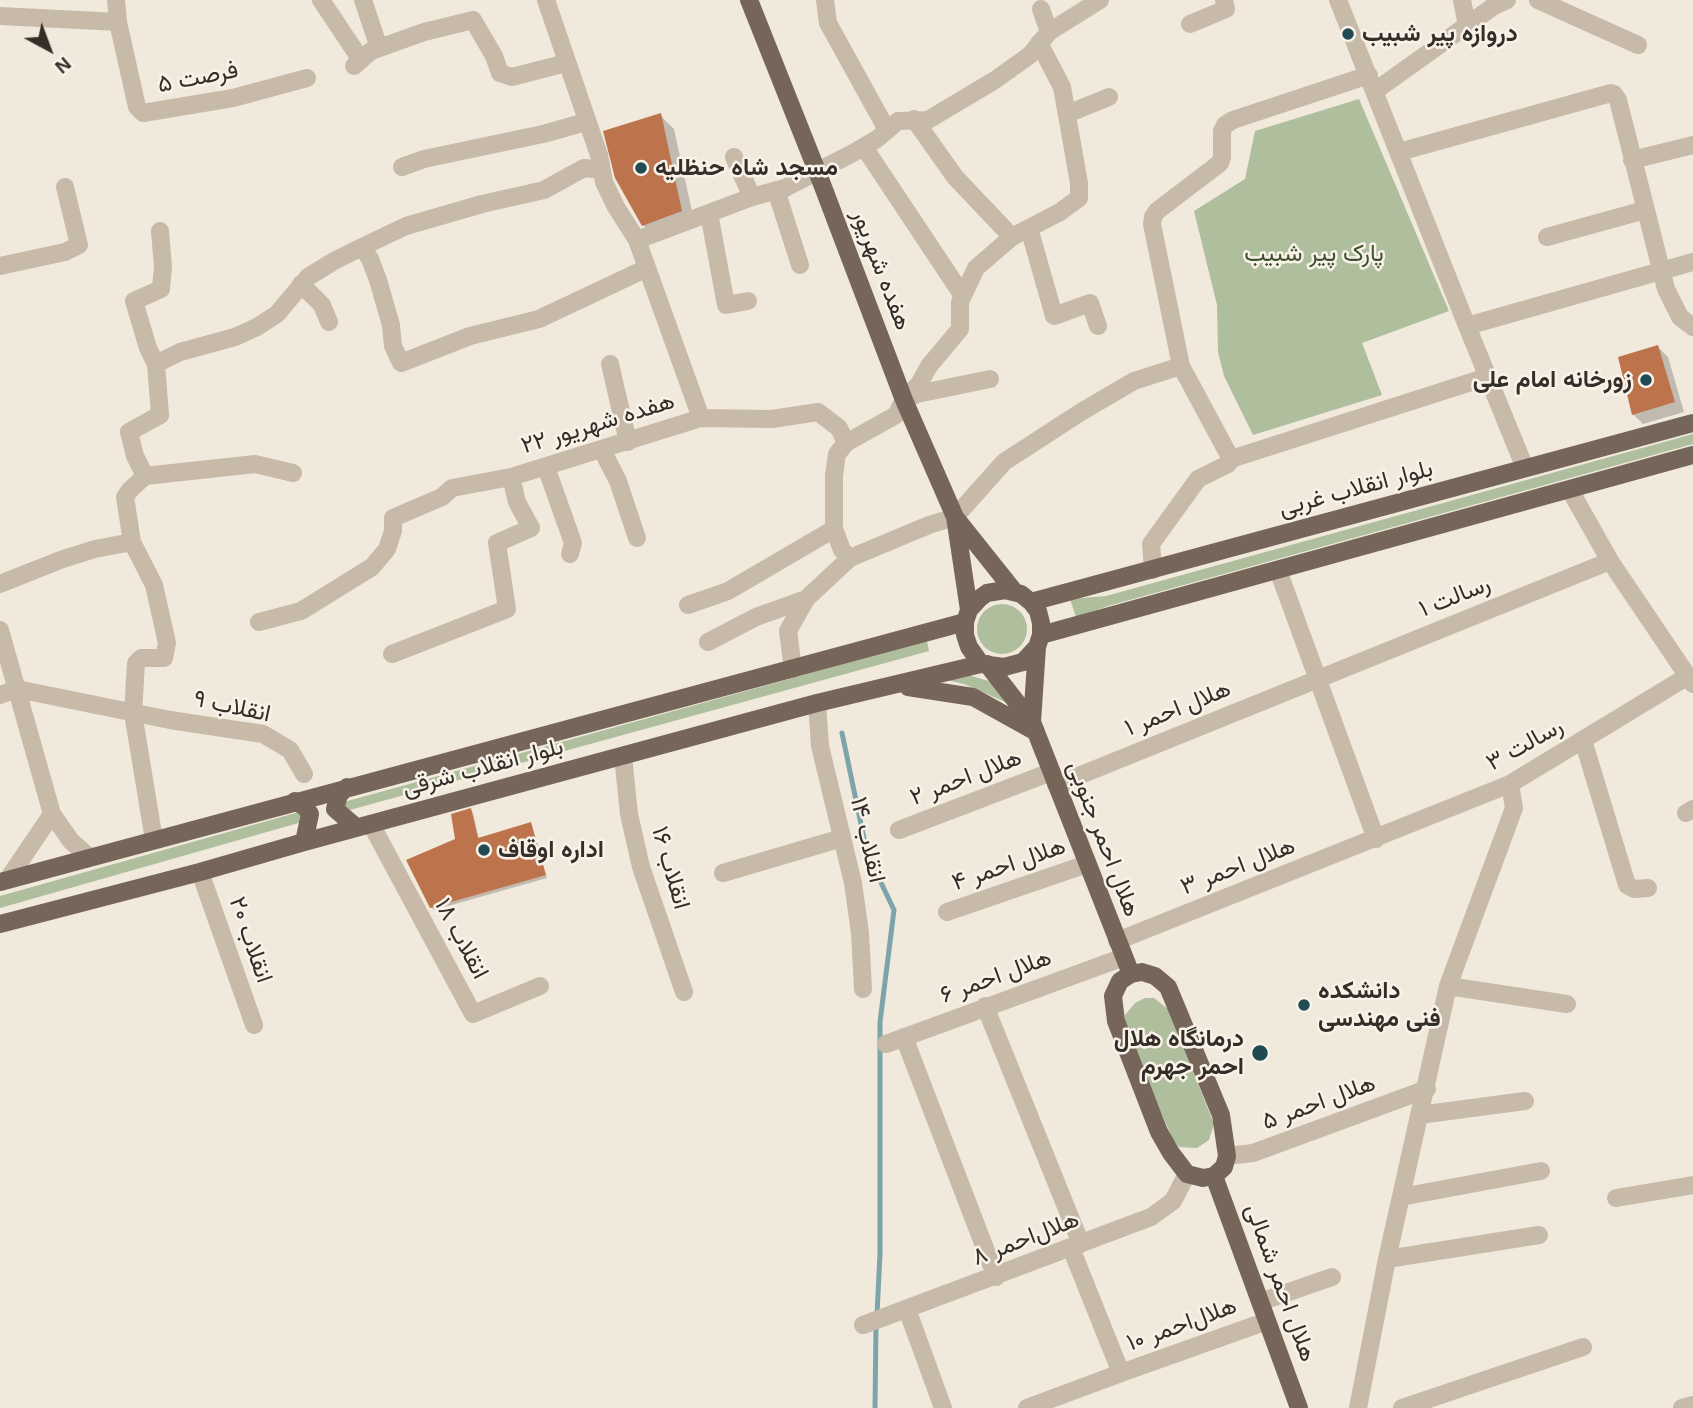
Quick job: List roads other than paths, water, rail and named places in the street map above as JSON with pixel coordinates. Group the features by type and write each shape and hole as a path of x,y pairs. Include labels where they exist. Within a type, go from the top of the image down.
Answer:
{"main road":[{"name":"هفده شهریور","path":"749,0 904,400 956,517 1014,592"},
{"name":"بلوار انقلاب غربی","path":"1031,602 1693,423"},
{"path":"1039,641 1278,570 1693,455"},
{"name":"هفده شهریور","path":"956,517 967,616"},
{"path":"1005,590 1031,602 1038,611 1041,623 1039,641 1031,655 1013,666 984,664 969,647 965,635 967,616 980,598 987,593 1005,590"},
{"name":"بلوار انقلاب شرقی","path":"4,881 793,669 967,616"},
{"name":"هلال احمر جنوبی","path":"1034,727 1039,641"},
{"name":"بلوار انقلاب شرقی","path":"0,924 817,703 984,664"},
{"name":"هلال احمر جنوبی","path":"984,664 1034,727 1124,957"},
{"path":"898,686 973,697 1034,727"},
{"path":"347,787 339,795 335,809 364,825"},
{"path":"295,801 310,814 304,842"},
{"path":"1124,957 1142,972 1155,976 1168,987 1221,1115 1227,1156 1224,1167 1214,1176 1203,1178 1187,1174 1159,1132 1116,1021 1113,996 1120,981 1124,957"},
{"name":"هلال احمر شمالی","path":"1214,1176 1299,1408"}],"street":[{"path":"3,0 0,14 118,22 116,0"},
{"path":"321,0 358,63 371,51 379,48 424,32 473,20 494,56 500,73 512,77 566,63"},
{"path":"363,0 379,48"},
{"name":"هفده شهریور ۲۲","path":"546,0 599,155 604,182 637,240 701,418"},
{"path":"825,0 828,23 887,130"},
{"path":"637,240 776,190 864,147 898,121 928,120 964,100 1030,55 1044,37 1077,6 1100,0"},
{"path":"1190,24 1226,9 1224,0"},
{"path":"1338,0 1525,468"},
{"path":"1462,0 1466,26"},
{"path":"1231,459 1181,366 1152,225 1153,217 1157,211 1220,163 1222,131 1225,125 1233,120 1372,83 1507,0"},
{"path":"1538,0 1638,45"},
{"path":"850,558 842,550 834,529 834,475 837,454 846,443 896,415 929,366 960,329 960,302 976,268 1012,237 1060,212 1079,198 1068,114 1062,87 1044,37 1041,9"},
{"name":"فرصت ۵","path":"118,22 137,107 143,113 233,98 307,78"},
{"path":"1399,152 1611,93 1618,100 1666,289 1680,317 1693,327"},
{"path":"1068,114 1109,97"},
{"path":"914,119 956,177 1012,237"},
{"path":"402,167 424,159 543,134 586,121"},
{"path":"1632,160 1693,145"},
{"path":"864,147 963,296"},
{"path":"734,157 752,197"},
{"path":"156,364 180,352 234,337 257,327 277,314 308,277 334,261 406,226 482,204 544,190 584,168 602,170"},
{"path":"0,266 65,252 79,245 65,187"},
{"path":"776,190 800,265"},
{"path":"1547,237 1645,210"},
{"path":"709,213 726,305 748,301"},
{"path":"1029,228 1054,316 1090,303 1098,326"},
{"path":"145,476 135,456 129,432 160,415 156,364 148,348 134,301 161,289 163,267 160,231"},
{"path":"362,247 378,280 391,325 393,346 401,363 470,336 540,319 647,268"},
{"path":"1466,326 1693,262"},
{"path":"301,285 322,304 329,322"},
{"path":"610,364 628,442"},
{"path":"793,669 789,631 806,599 850,558 929,525 956,517 1004,462 1134,381 1181,366"},
{"path":"1153,569 1151,544 1198,479 1228,464 1231,459 1487,377"},
{"path":"904,400 918,394 990,379"},
{"name":"هفده شهریور ۲۲","path":"260,622 301,611 372,567 387,549 393,531 393,518 442,497 452,488 511,477 701,418 772,419 818,412 839,428 846,443"},
{"path":"602,450 618,481 637,538"},
{"path":"154,840 133,713 136,663 141,658 164,657 167,643 154,584 132,542 125,497 145,476 256,464 293,473"},
{"path":"546,467 573,543 570,554"},
{"name":"هفده شهریور ۲۲","path":"392,654 507,609 497,543 531,528 517,502 511,477"},
{"path":"1570,490 1610,561 1690,680"},
{"path":"688,605 728,591 834,529"},
{"path":"0,584 63,559 132,542"},
{"name":"رسالت ۱","path":"1319,678 1610,561"},
{"path":"1278,570 1376,839"},
{"path":"708,642 756,617 806,599"},
{"path":"0,630 8,692 52,814 71,841 89,858"},
{"name":"هلال احمر ۱","path":"1053,779 1319,678"},
{"name":"رسالت ۳","path":"1376,839 1510,785 1690,680"},
{"name":"انقلاب ۹","path":"8,692 263,734 290,750 303,774"},
{"name":"انقلاب ۱۴","path":"817,703 820,746 853,883 860,933 863,989"},
{"path":"1583,740 1627,885 1634,890 1648,888"},
{"name":"انقلاب ۱۶","path":"623,756 629,814 641,867 684,992"},
{"name":"هلال احمر ۲","path":"899,830 1053,779"},
{"path":"1358,1408 1387,1259 1448,986 1514,808 1510,785"},
{"path":"4,881 52,814"},
{"name":"انقلاب ۱۸","path":"364,825 473,1014 540,986"},
{"path":"723,873 842,838"},
{"name":"هلال احمر ۳","path":"1124,957 1376,839"},
{"name":"هلال احمر ۴","path":"947,912 1087,864"},
{"name":"انقلاب ۲۰","path":"200,872 254,1025"},
{"name":"هلال احمر ۶","path":"886,1044 1124,957"},
{"path":"1448,986 1567,1004"},
{"name":"هلال‌احمر ۱۰","path":"985,1006 1121,1373 1267,1321"},
{"path":"904,1037 996,1277"},
{"name":"هلال احمر ۵","path":"1227,1156 1253,1153 1427,1089"},
{"path":"1419,1115 1525,1101"},
{"path":"1401,1197 1541,1171"},
{"name":"هلال‌احمر ۸","path":"863,1325 1152,1217 1173,1201 1187,1174"},
{"path":"1616,1198 1693,1185"},
{"path":"1387,1259 1539,1235"},
{"path":"1260,1302 1332,1277"},
{"path":"907,1309 943,1408"},
{"path":"1402,1408 1583,1347"},
{"path":"1027,1408 1121,1373"},
{"path":"1682,1408 1693,1405"}],"waterway":[{"path":"842,733 867,853 894,910 880,1022 880,1253 877,1315"},
{"path":"875,1408 876,1325"}],"place":[{"name":"دروازه پیر شبیب","path":"1348,34"},
{"name":"مسجد شاه حنظلیه","path":"641,168"},
{"name":"زورخانه امام علی","path":"1646,380"},
{"name":"اداره اوقاف","path":"484,850"},
{"name":"دانشکده فنی مهندسی","path":"1304,1005"},
{"name":"درمانگاه هلال احمر جهرم","path":"1260,1053"}],"park label":[{"name":"پارک پیر شبیب","path":"1314,254"}]}
